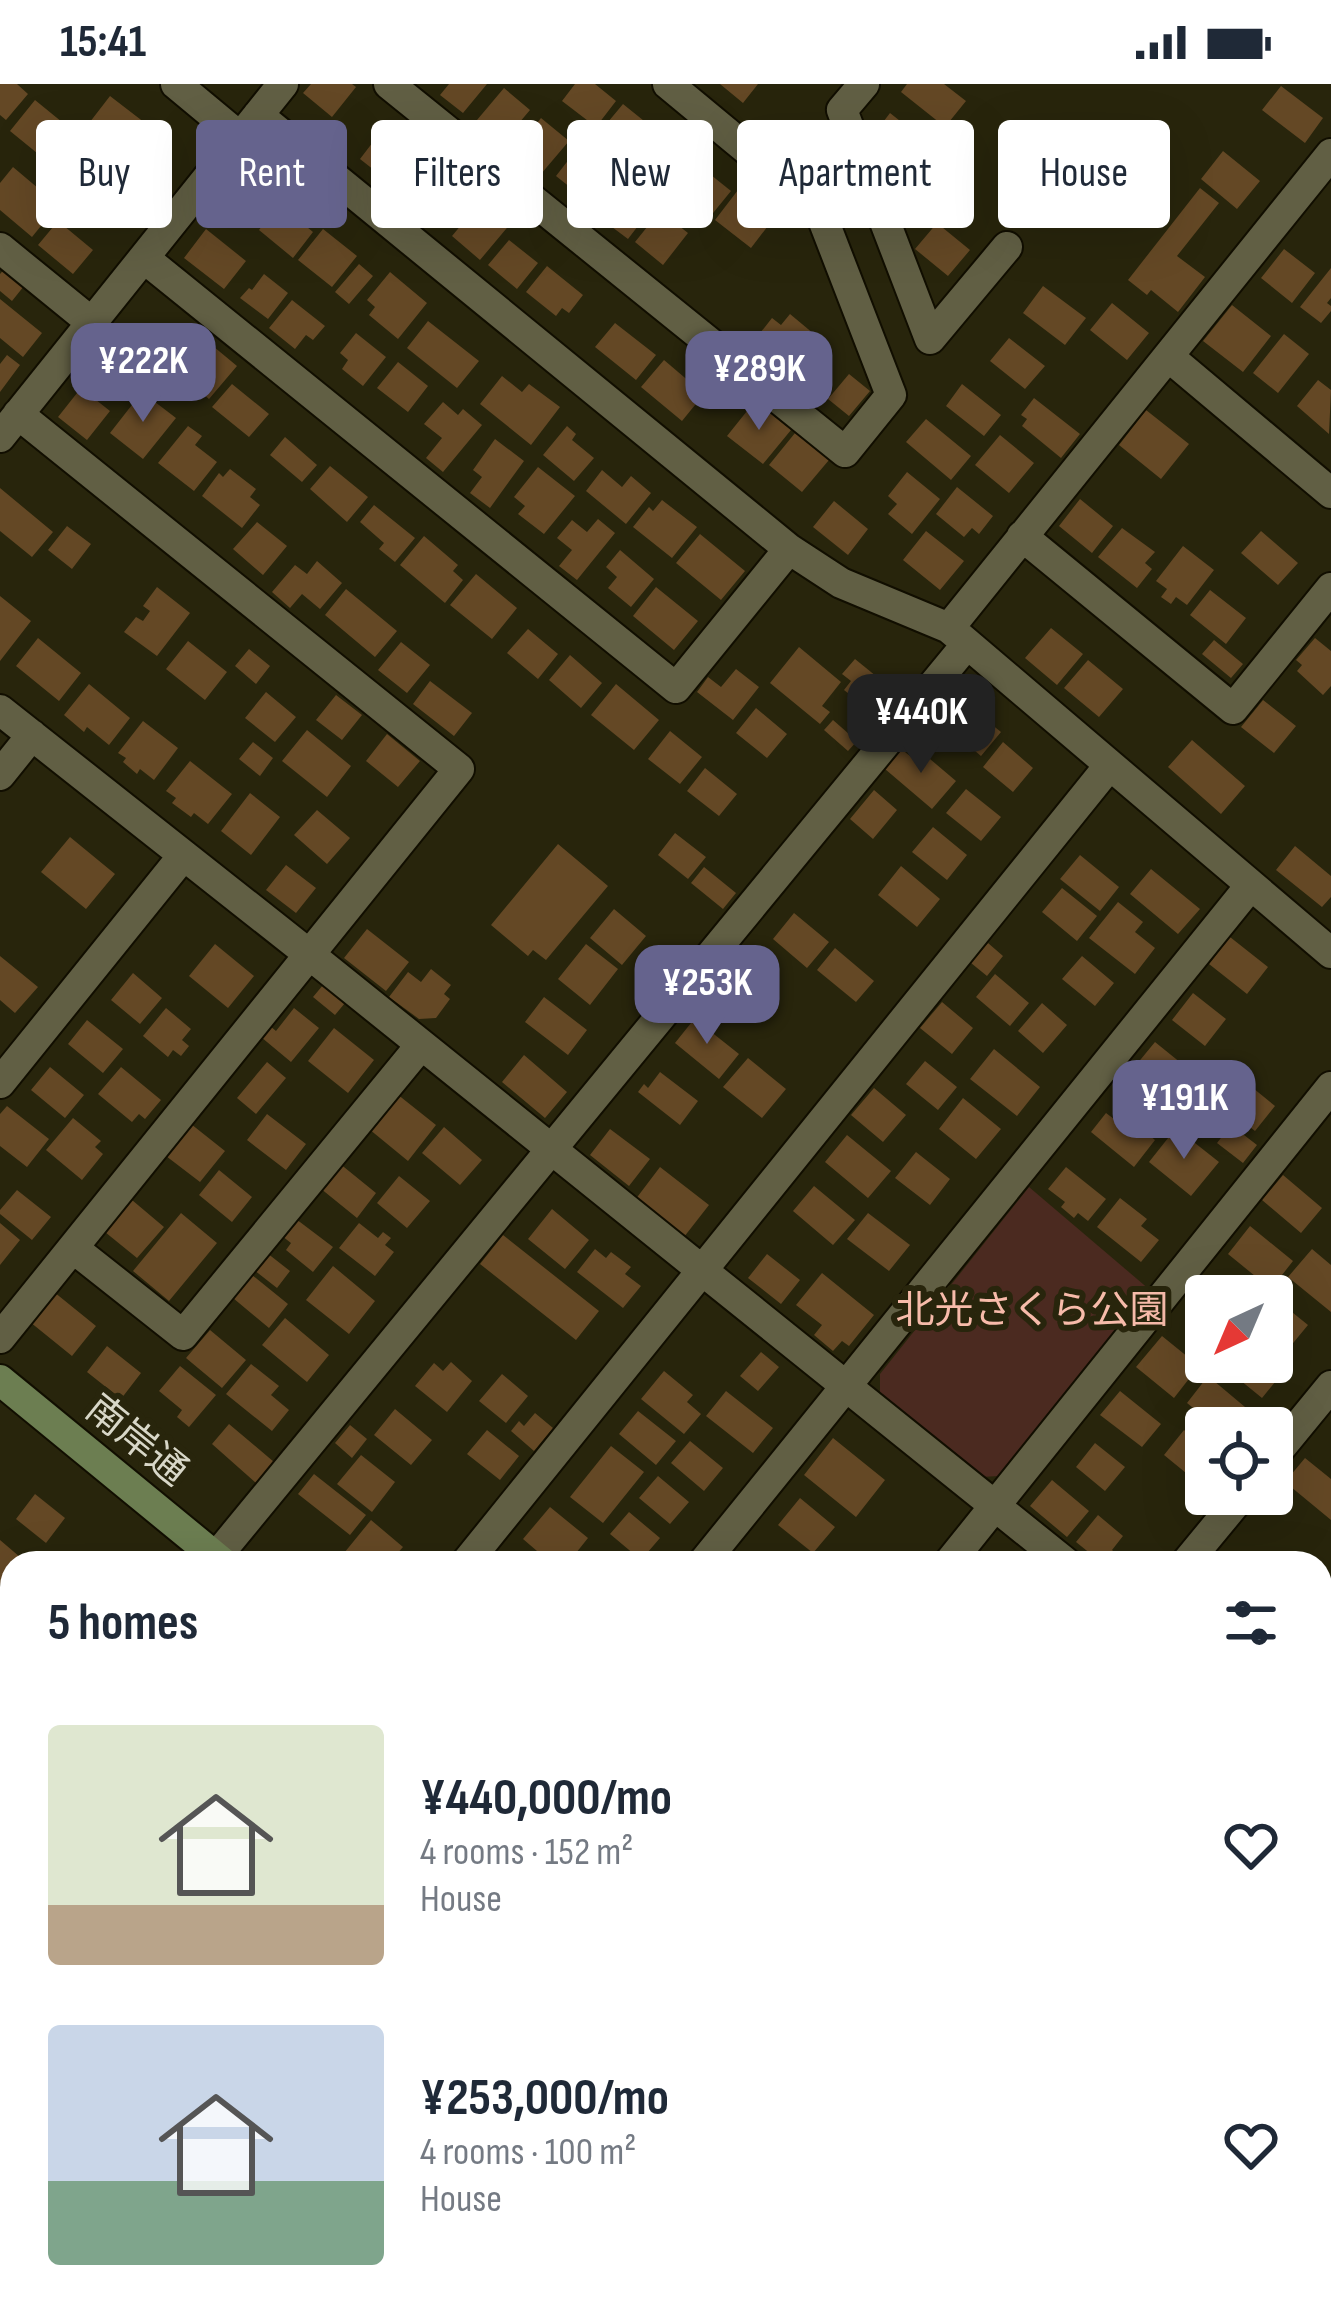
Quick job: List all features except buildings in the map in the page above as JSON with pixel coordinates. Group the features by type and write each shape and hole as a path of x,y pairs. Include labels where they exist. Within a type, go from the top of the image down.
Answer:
{"main road":[{"name":"南岸通","path":"0,1380 209,1551"}],"street":[{"path":"176,84 239,120"},
{"path":"255,120 283,84"},
{"path":"389,84 845,452 891,395 820,208 668,84"},
{"path":"863,84 842,110 930,340 1007,247"},
{"path":"227,1551 958,636 1022,536 1169,357 1320,189 1331,154"},
{"path":"0,1338 459,769 9,425 196,194"},
{"path":"347,202 789,549 841,583 958,636 1331,953"},
{"path":"0,248 92,322"},
{"path":"145,258 676,688 789,549"},
{"path":"1169,357 1331,493"},
{"path":"1022,536 1233,709 1331,588"},
{"path":"0,710 1051,1551"},
{"path":"0,775 32,736"},
{"path":"476,1551 1109,766"},
{"path":"0,1083 183,856"},
{"path":"714,1551 1251,885"},
{"path":"73,1248 183,1335 421,1045"},
{"path":"960,1551 1331,1087"},
{"path":"1293,1433 1331,1387"},
{"path":"1196,1551 1226,1515"}],"green space":[{"name":"北光さくら公園","path":"1029,1187 1150,1290 1000,1476 980,1477 880,1395 880,1374"}]}
